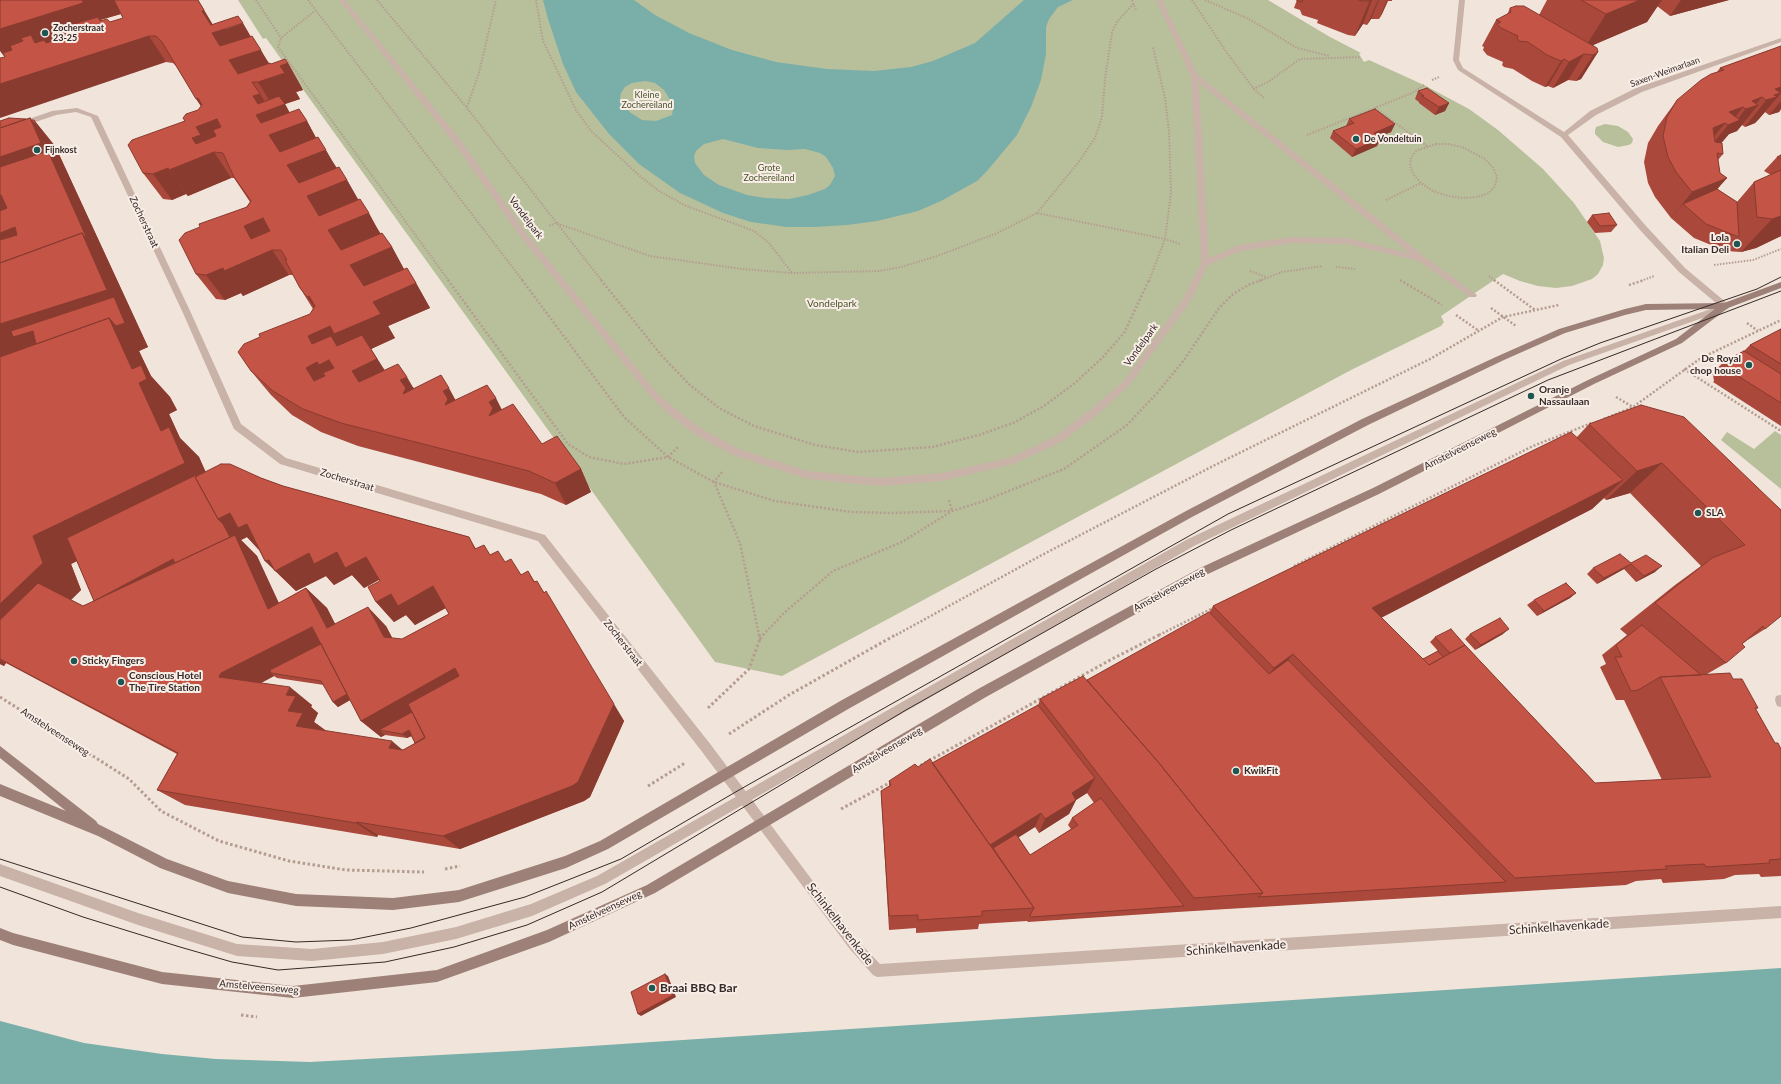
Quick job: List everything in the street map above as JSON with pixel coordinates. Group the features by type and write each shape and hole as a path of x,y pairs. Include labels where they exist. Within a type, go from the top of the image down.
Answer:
{"main road":[{"name":"Amstelveenseweg","path":"0,934 13,939 162,978 293,992 437,976 549,936 651,888 764,823 982,693 1204,571 1376,491 1591,382 1679,341 1725,306 1781,285"},
{"name":"Amstelveenseweg","path":"0,790 102,832 164,864 228,887 296,900 393,904 459,896 566,862 604,845 866,692 1189,514 1365,422 1494,361 1562,331 1646,307 1725,306"},
{"path":"0,751 102,832"}],"street":[{"name":"Vondelpark","path":"342,0 457,142 526,237 654,395 675,414 699,432 736,452 807,475 881,482 942,477 1014,460 1060,438 1094,412 1125,385 1187,300 1205,263 1195,76 1159,0"},
{"path":"1462,0 1456,60 1460,69 1564,135 1634,218 1682,270 1725,306"},
{"name":"Saxen-Weimarlaan","path":"1564,135 1593,113 1639,90 1781,40"},
{"name":"Vondelpark","path":"1195,76 1422,259 1473,294"},
{"name":"Zocherstraat","path":"0,132 55,113 77,110 94,116 187,313 237,426 283,461 541,538 764,823"},
{"name":"Vondelpark","path":"1205,263 1239,248 1290,240 1347,241 1422,259"},
{"name":"Amstelveenseweg","path":"0,870 138,919 237,950 312,955 383,948 456,933 532,910 601,880 907,703 1190,542 1566,363 1725,306"},
{"name":"Schinkelhavenkade","path":"764,823 853,944 877,971 1781,912"}],"path":[{"path":"256,0 281,38"},
{"path":"377,0 467,108 662,356 690,385 719,408 754,426 815,445 858,452 932,447 1013,423 1044,406 1075,383 1102,358 1124,333 1138,306 1164,238 1171,193 1169,132 1156,55 1150,42"},
{"path":"447,183 457,142 479,73 496,0"},
{"path":"536,0 543,42 576,110 591,131 641,177 659,191 684,205 754,231 770,243 792,273"},
{"path":"1192,0 1227,53 1254,89 1268,103"},
{"path":"1206,0 1249,19 1296,48 1333,56"},
{"path":"556,223 632,251 650,256 742,269 792,273 878,271 900,267 937,256 995,234 1037,213 1078,163 1096,138 1102,117 1105,79 1112,32 1117,22 1132,1 1139,15"},
{"path":"316,10 281,38 278,47 568,444 589,457 624,464 668,456"},
{"path":"1254,89 1268,82 1300,59 1333,56 1361,57"},
{"path":"1312,133 1412,93 1424,85"},
{"path":"1375,108 1427,146"},
{"path":"1306,135 1312,140"},
{"path":"1448,144 1474,152 1485,159 1493,168 1497,177 1495,186 1488,193 1477,197 1463,198 1448,196 1433,191 1421,183 1414,175 1410,166 1411,158 1416,151 1427,146 1448,144"},
{"path":"1393,196 1421,183"},
{"path":"1381,194 1393,204"},
{"path":"1037,213 1070,221 1164,238"},
{"path":"1682,270 1753,260 1781,249"},
{"path":"1266,277 1296,269 1325,266"},
{"path":"1333,266 1361,270"},
{"path":"1396,279 1403,281 1444,306"},
{"path":"1494,280 1535,310"},
{"path":"1455,314 1479,331"},
{"path":"642,790 789,695 1034,560 1215,465 1430,359 1503,317"},
{"path":"1658,351 1781,431"},
{"path":"1633,407 1639,410"},
{"path":"714,482 740,544 749,580 760,639"},
{"path":"689,727 749,669 760,639 784,613 833,571 902,542 952,510"},
{"name":"Amstelveenseweg","path":"0,696 129,779 161,811 219,841 289,861 346,870 428,872"},
{"path":"442,869 464,865"}],"green space":[{"name":"Vondelpark","path":"238,0 1268,0 1330,37 1361,53 1359,54 1364,62 1369,60 1424,85 1469,109 1498,130 1543,169 1574,203 1600,241 1604,258 1603,265 1598,274 1592,279 1572,286 1556,288 1538,286 1503,274 1441,316 1444,322 1441,326 1351,370 782,676 715,662 266,38 263,39"},
{"path":"1605,124 1618,126 1628,132 1633,139 1632,143 1618,147 1603,142 1595,134 1595,131 1596,127"},
{"path":"1775,431 1781,435 1781,489 1721,440 1727,432 1754,449"}],"water":[{"path":"543,0 634,0 655,15 689,33 732,50 776,62 827,69 874,71 911,67 933,61 975,43 1024,0 1073,0 1058,7 1049,19 1046,27 1046,54 1041,80 1031,107 1017,135 977,181 941,201 918,211 877,221 814,227 787,227 751,222 723,213 680,193 639,164 609,134 576,92 563,64","holes":["645,81 655,83 664,90 673,108 672,115 656,121 642,120 631,113 624,106 620,99 621,93 625,87 632,83","723,139 758,148 787,150 805,149 820,153 826,157 833,168 835,176 830,185 825,189 808,195 789,199 765,198 747,195 719,185 704,175 695,163 694,156 696,151 704,144"]},
{"path":"1781,968 1781,1084 0,1084 0,1021 84,1043 162,1054 216,1059 310,1062 515,1051"}],"building":[{"path":"0,0 82,0 83,3 0,29"},
{"path":"114,0 198,0 204,10 202,11 211,25 238,16 243,23 212,33 220,46 252,36 261,50 229,60 238,74 285,59 288,63 280,66 285,73 258,82 252,82 260,94 253,96 258,104 279,96 285,104 256,115 261,123 299,109 307,121 269,135 280,152 318,137 326,150 287,165 299,183 339,167 347,180 307,196 319,216 360,199 369,213 328,230 341,250 382,233 392,247 350,265 364,286 407,268 416,283 373,302 381,314 334,334 330,326 308,336 312,344 331,336 337,346 362,335 377,359 352,371 359,382 398,364 407,377 400,380 406,388 403,394 441,375 449,388 443,391 448,399 445,405 487,385 496,398 489,402 493,408 489,416 513,404 542,444 557,436 581,469 555,483 529,471 341,423 303,409 273,391 251,371 238,352 244,344 260,337 259,334 310,314 315,306 309,296 307,297 300,288 281,250 272,250 224,271 223,268 206,275 196,274 179,240 185,233 200,227 199,224 247,207 251,201 234,177 223,153 214,152 169,170 168,168 153,174 143,173 128,145 132,140 185,121 183,118 186,114 198,110 202,105 198,98 196,99 162,42 156,36 149,36 0,84 0,58 5,57 3,53 12,50 10,46 23,41 21,38 31,35 35,43 44,40 46,43 71,35 69,31 77,29 74,24 98,17 100,21 107,19 110,22 123,18","holes":["217,119 221,127 213,130 216,136 196,144 192,138 201,135 196,127","263,218 270,231 251,239 244,226","329,360 334,368 323,373 325,376 314,381 306,368 317,362 319,365"]},
{"path":"1581,0 1640,0 1606,14"},
{"path":"1524,6 1597,48 1598,52 1593,55 1584,54 1569,62 1564,59 1561,61 1547,55 1528,42 1519,41 1517,38 1518,36 1501,28 1497,24 1501,22 1496,20 1511,12 1510,8"},
{"path":"1781,46 1781,87 1775,89 1781,93 1774,95 1777,97 1766,100 1762,97 1752,101 1758,105 1746,109 1743,107 1729,112 1740,120 1728,125 1725,123 1713,128 1715,142 1722,143 1723,154 1717,153 1720,173 1727,178 1692,192 1676,172 1668,157 1663,136 1667,117 1677,100 1701,80 1711,74 1724,70 1720,68"},
{"path":"1427,88 1449,103 1439,107 1422,96 1424,96 1418,91"},
{"path":"1375,109 1395,124 1374,133 1381,139 1356,149 1333,131 1354,123 1349,119"},
{"path":"9,118 26,119 0,128 0,121"},
{"path":"30,118 41,143 0,157 0,128"},
{"path":"48,151 88,241 82,233 0,263 0,240 17,235 15,227 0,233 0,211 7,208 0,195 0,167"},
{"path":"1781,170 1781,216 1772,219 1757,217 1754,182"},
{"path":"1717,189 1737,202 1739,237 1706,224 1683,204"},
{"path":"1609,213 1617,225 1600,226 1592,215"},
{"path":"82,233 107,290 0,324 0,263"},
{"path":"114,297 125,323 116,326 109,318 36,344 33,331 13,337 11,331"},
{"path":"109,318 132,369 141,365 147,379 139,383 161,431 169,427 185,463 33,536 43,563 0,604 0,357"},
{"path":"1781,329 1781,364 1750,345"},
{"path":"1744,351 1781,374 1781,403 1727,369 1727,362 1725,361"},
{"path":"1641,405 1684,417 1781,510 1781,616 1765,629 1763,626 1742,644 1745,647 1726,663 1655,603 1712,558 1745,545 1662,463 1637,471 1589,424"},
{"path":"1571,432 1623,480 1372,608 1429,665 1465,645 1595,783 1711,777 1660,677 1730,673 1733,679 1742,679 1758,708 1755,708 1775,743 1778,743 1781,749 1781,859 1769,860 1770,863 1706,867 1704,864 1665,866 1667,869 1515,878 1293,654 1274,668 1213,606"},
{"path":"221,464 230,464 283,486 469,537 475,549 484,545 490,555 498,551 505,562 511,559 521,575 528,571 534,582 537,581 544,593 546,591 614,704 578,782 572,786 443,836 157,790 178,753 0,659 0,620 38,583 83,606 235,535 268,609 306,588 327,628 368,607 384,637 402,639 449,614 433,586 398,606 391,594 376,602 368,587 380,581 366,557 345,568 337,552 314,564 309,553 275,571 269,560 265,561 247,524 238,528 230,513 218,519 195,477","holes":["312,627 361,721 455,668 459,676 408,704 425,738 403,750 389,748 392,741 296,726 303,713 288,711 296,696 286,695 290,687 219,677 221,673"]},
{"path":"196,475 197,476 195,477 218,519 223,524 230,537 175,563 173,559 94,601 67,538"},
{"path":"1620,554 1631,563 1646,555 1662,566 1644,576 1631,564 1604,578 1593,568"},
{"path":"1566,583 1576,593 1544,611 1534,600"},
{"path":"1209,612 1269,674 1288,660 1506,882 1258,897 1263,893 1159,763 1087,680"},
{"path":"1500,618 1509,629 1481,645 1470,634"},
{"path":"1642,625 1701,675 1660,677 1638,690 1631,691 1615,657 1622,657 1616,645"},
{"path":"1451,629 1465,645 1450,653 1435,637"},
{"path":"321,644 347,694 333,702 321,681 271,673 270,670"},
{"path":"1438,651 1443,657 1429,665 1423,659"},
{"path":"1083,676 1159,763 1263,893 1194,898 1040,699"},
{"path":"1038,705 1095,778 1072,793 1076,800 1045,819 1041,813 990,845 932,763"},
{"path":"412,712 425,737 415,743 409,730 402,734 379,730"},
{"path":"930,759 1034,908 982,911 982,916 918,920 918,915 889,916 881,791 891,785 889,781 915,764 918,767"},
{"path":"1101,798 1184,906 1031,917 1030,915 1034,908 993,848 1016,834 1030,855 1078,825 1072,818"},
{"path":"665,974 673,995 638,1014 631,992"}],"tram line":[{"path":"0,859 242,937 296,942 351,940 411,928 525,897 621,859 739,790 1228,514 1561,359 1600,343 1757,289 1781,277"},
{"path":"0,887 83,917 180,947 232,962 278,970 385,962 454,947 527,925 602,892 906,710 1156,569 1231,530 1548,380 1781,291"}],"place":[{"name":"Zocherstraat 23-25","path":"45,33"},
{"name":"De Vondeltuin","path":"1356,139"},
{"name":"Fijnkost","path":"37,150"},
{"name":"Lola Italian Deli","path":"1737,244"},
{"name":"De Royal chop house","path":"1749,365"},
{"name":"Oranje Nassaulaan","path":"1531,396"},
{"name":"SLA","path":"1698,513"},
{"name":"Sticky Fingers","path":"74,661"},
{"name":"Conscious Hotel The Tire Station","path":"121,682"},
{"name":"KwikFit","path":"1236,771"},
{"name":"Braai BBQ Bar","path":"652,988"}],"park label":[{"name":"Kleine Zochereiland","path":"647,100"},
{"name":"Grote Zochereiland","path":"769,174"}]}
